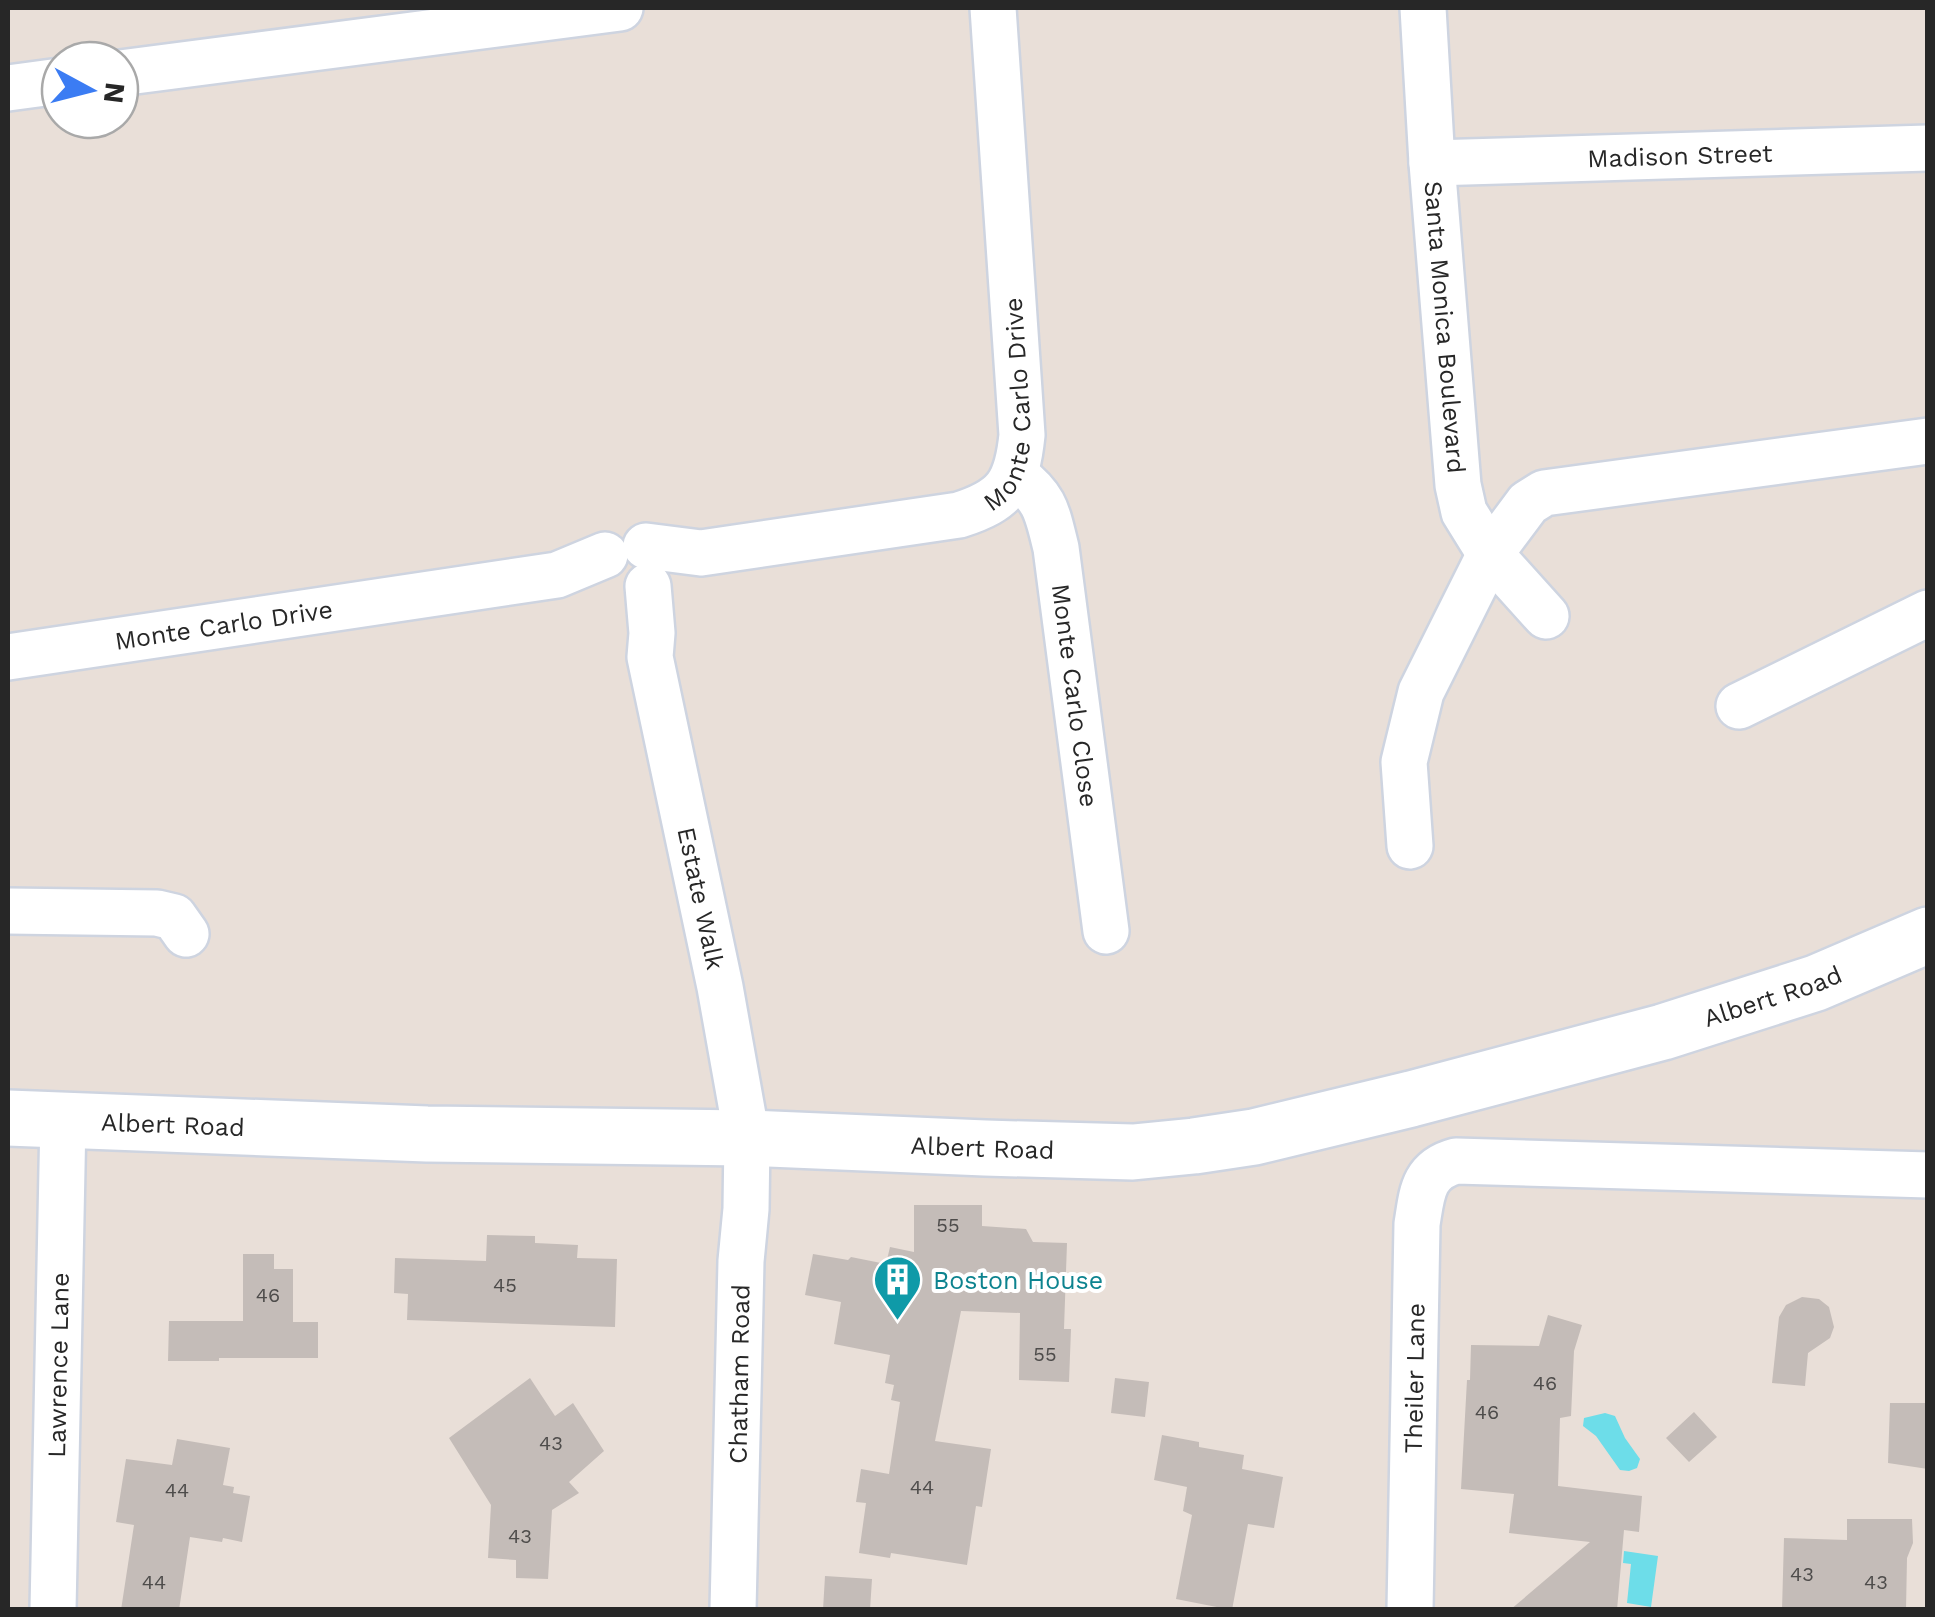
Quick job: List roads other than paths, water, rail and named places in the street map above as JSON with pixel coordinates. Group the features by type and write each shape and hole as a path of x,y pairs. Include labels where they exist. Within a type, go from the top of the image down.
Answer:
{"street":[{"path":"140,70 423,20 620,8"},
{"name":"Monte Carlo Drive","path":"8,657 557,576 630,574 701,553 959,515 988,506 1014,475 1020,461 1022,435 993,8"},
{"name":"Santa Monica Boulevard","path":"1423,8 1458,485 1464,512 1490,554 1546,616"},
{"path":"8,88 40,84"},
{"name":"Madison Street","path":"1432,163 1928,148"},
{"path":"1410,846 1404,762 1421,692 1490,554 1528,502 1544,493 1928,441"},
{"name":"Monte Carlo Close","path":"1014,475 1034,490 1047,510 1056,548 1106,931"},
{"name":"Estate Walk","path":"630,574 632,631 650,657 720,988 747,1138"},
{"path":"1739,706 1928,613"},
{"path":"8,910 158,913 174,917 186,934"},
{"name":"Albert Road","path":"8,1118 428,1134 747,1138 1133,1152 1254,1137 1663,1032 1816,983 1928,935"},
{"name":"Lawrence Lane","path":"53,1610 63,1119"},
{"name":"Chatham Road","path":"733,1603 747,1138"},
{"name":"Theiler Lane","path":"1410,1610 1417,1224 1423,1189 1442,1165 1456,1162 1928,1175"}],"water":[{"path":"1605,1413 1615,1416 1640,1459 1637,1468 1620,1470 1596,1436 1583,1426 1584,1418"},
{"path":"1624,1551 1658,1556 1651,1607 1627,1603 1631,1564 1623,1563"}],"place":[{"name":"Boston House","path":"898,1322"}]}
